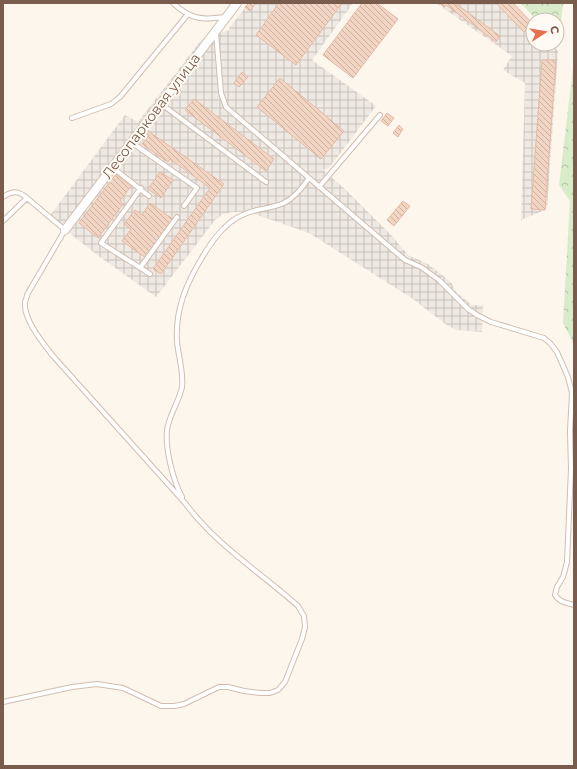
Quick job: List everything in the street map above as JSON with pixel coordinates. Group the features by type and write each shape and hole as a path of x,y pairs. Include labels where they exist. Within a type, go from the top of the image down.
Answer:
{"street":[{"name":"Лесопарковая улица","path":"65,230 237,3"}],"lane":[{"path":"173,3 196,18 205,19 226,17"},
{"path":"72,118 111,104 120,97 188,14"},
{"path":"216,31 221,93 226,107 405,260 421,267 439,280 468,309 491,322 544,338 557,352 568,377 572,393 570,431 572,469 567,562 563,577 557,586 555,595 557,599 561,601 574,604"},
{"path":"160,103 266,182"},
{"path":"319,186 380,114"},
{"path":"131,142 196,188 184,206"},
{"path":"112,166 149,196"},
{"path":"185,504 177,487 171,466 167,429 182,386 182,374 177,339 177,319 182,296 192,274 212,241 223,228 242,215 284,203 295,195 310,178"},
{"path":"141,188 102,243 150,274"},
{"path":"3,197 13,192 18,192 65,230 28,293 25,303 30,321 43,343 196,518 231,552 298,606 304,616 306,627 285,682 278,690 270,693 219,687 184,704 161,706 123,688 97,684 72,687 3,702"},
{"path":"3,221 27,198"},
{"path":"140,268 177,217"}],"shaded area":[{"path":"249,3 353,3 312,60 376,106 329,168 323,170 346,190 392,236 408,255 428,264 451,282 456,292 472,305 483,305 482,332 457,330 448,326 413,299 309,233 249,212 232,212 223,214 215,220 156,297 96,254 49,217 125,115 138,122 202,39 229,30"},
{"path":"436,3 513,3 525,16 525,52 558,52 547,209 521,220 525,83 503,70 512,56"}],"green space":[{"path":"521,3 563,3 562,12 529,12"},
{"path":"574,59 574,345 563,323 570,201 559,185"}],"building":[{"path":"249,3 256,3 250,11 245,7"},
{"path":"279,3 342,3 296,65 256,35"},
{"path":"362,3 377,3 398,19 353,78 323,55"},
{"path":"440,3 455,3 500,36 496,42 446,5 444,7"},
{"path":"496,3 513,3 525,16 524,32"},
{"path":"542,60 556,60 545,210 531,209"},
{"path":"242,72 248,77 239,87 234,83"},
{"path":"280,78 344,131 321,159 257,107"},
{"path":"194,99 274,159 266,171 185,110"},
{"path":"387,113 394,118 388,126 381,121"},
{"path":"399,125 403,129 398,137 393,133"},
{"path":"148,131 224,184 161,274 153,269 210,188 170,159 168,162 142,144 149,135 146,133"},
{"path":"160,172 173,180 161,198 148,189"},
{"path":"116,174 131,186 120,201 123,204 98,238 79,223"},
{"path":"403,201 410,206 394,226 387,220"},
{"path":"150,203 174,220 146,258 122,241 131,229 124,224 135,210 142,215"}]}
